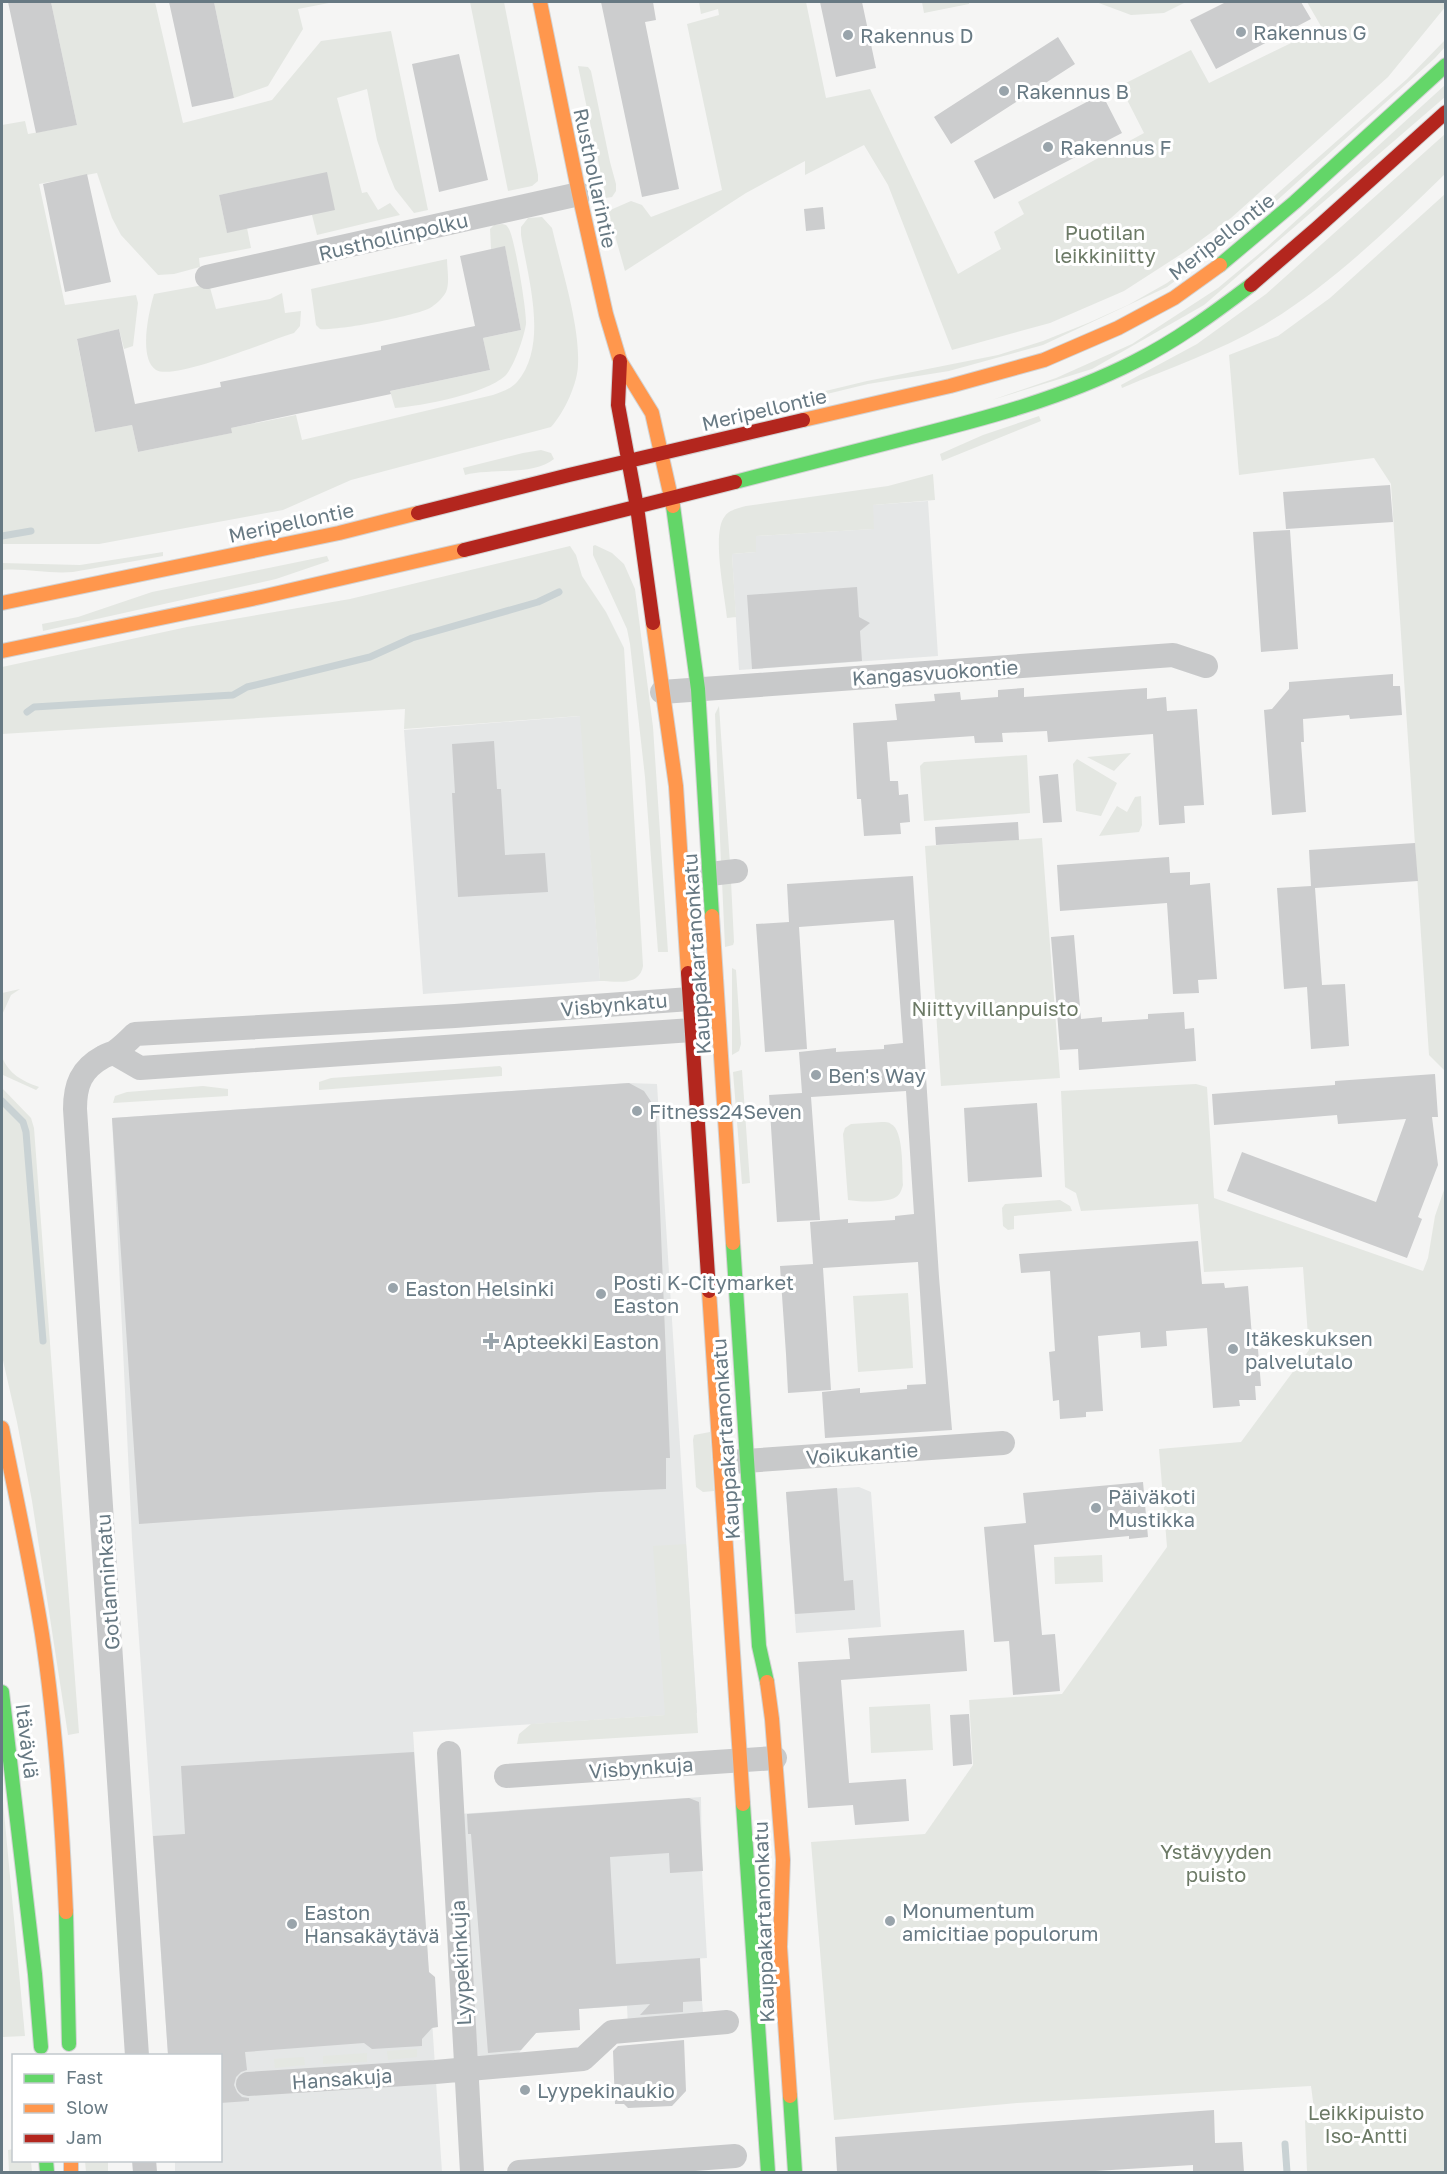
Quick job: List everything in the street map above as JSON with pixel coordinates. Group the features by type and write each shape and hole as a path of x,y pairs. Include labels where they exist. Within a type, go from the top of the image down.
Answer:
{"main road":[{"name":"Rusthollarintie","path":"540,2 602,297 620,361 652,413 661,453"},
{"name":"Meripellontie","path":"2,603 339,533 661,453 991,376 1044,360 1118,328 1174,298 1228,259 1295,202 1446,65"},
{"path":"2,651 412,563 988,417 1061,395 1109,375 1179,337 1221,308 1311,233 1446,112"},
{"name":"Rusthollarintie","path":"620,361 618,405 629,461"},
{"name":"Kauppakartanonkatu","path":"661,453 672,498 698,689 759,1646 769,1693 783,1860 780,1947 795,2172"},
{"name":"Kauppakartanonkatu","path":"629,461 676,786 768,2172"},
{"path":"2,1428 33,1579 53,1722 66,1886 69,2044"},
{"name":"Itäväylä","path":"2,1692 36,1974 41,2047"}],"street":[{"name":"Rusthollinpolku","path":"207,277 579,194"},
{"name":"Kangasvuokontie","path":"662,692 1173,655 1206,666"},
{"path":"710,874 736,871"},
{"name":"Visbynkatu","path":"75,1109 78,1080 92,1064 114,1053 135,1034 443,1017 690,999 718,1011"},
{"path":"692,1030 718,1011"},
{"name":"Visbynkatu","path":"114,1053 140,1068 692,1030"},
{"name":"Gotlanninkatu","path":"75,1109 137,2054"},
{"name":"Voikukantie","path":"720,1463 1004,1443"},
{"name":"Lyypekinkuja","path":"449,1753 471,2172"},
{"name":"Visbynkuja","path":"506,1776 775,1758"},
{"name":"Hansakuja","path":"248,2084 466,2070 583,2059 612,2032 727,2022"},
{"path":"519,2172 735,2156"}],"shaded area":[{"path":"928,501 938,656 739,670 732,554 756,552 756,536 873,529 872,505"},
{"path":"581,716 600,981 423,994 404,730"},
{"path":"628,1083 657,1084 697,1713 413,1732 442,2172 175,2172 175,2162 222,2162 222,2054 168,2054 132,1539 112,1118"},
{"path":"859,1487 871,1492 881,1627 796,1633 786,1492"},
{"path":"701,1797 707,1958 644,1962 646,2004 702,2001 704,2023 628,2027 627,2006 579,2009 536,2033 516,2056 478,2060 459,1814"}],"green space":[{"path":"51,2 155,2 183,123 272,100 321,41 391,31 428,210 414,213 395,189 377,140 367,89 337,98 362,193 367,192 378,210 390,203 400,215 317,235 312,215 326,173 219,195 227,232 247,228 251,248 199,258 200,267 174,274 158,275 121,235 112,218 97,173 39,184 65,305 136,295 138,303 133,346 124,349 119,329 77,340 95,432 132,425 138,452 231,433 231,428 296,415 302,440 506,390 517,382 527,367 534,331 534,311 521,227 528,218 542,217 552,228 573,314 578,349 577,372 573,389 561,414 551,427 351,480 283,510 99,544 2,544 2,125 25,121 28,134 77,125"},
{"path":"214,2 334,2 298,9 303,29 268,86 234,98"},
{"path":"470,2 504,2 538,175 538,181 532,186 508,191"},
{"name":"Puotilan leikkiniitty","path":"699,2 806,2 826,98 870,89 958,274 1001,249 994,232 1024,214 1018,202 1144,133 1120,86 1191,50 1209,83 1322,28 1307,2 1445,2 1446,6 1388,77 1231,218 1186,251 1124,291 1050,323 952,350 888,185 864,145 805,175 805,161 746,193 625,271 608,211 631,201 642,205 651,217 722,190 687,24 719,15 718,9 701,14"},
{"path":"922,2 969,2 969,4 924,13"},
{"path":"1096,2 1186,2 1164,13 1131,15"},
{"path":"1445,40 1445,47 1435,58 1253,222 1167,287 1043,345 949,371 868,384 710,421 713,418 867,381 998,355 1043,341 1128,305 1167,283 1218,246 1407,79"},
{"path":"578,66 588,67 591,71 616,184 616,191 612,197 606,198"},
{"path":"1445,85 1445,97 1204,305 1092,369 992,400 1056,378 1132,344 1218,288 1266,248"},
{"path":"1445,134 1445,174 1336,274 1264,325 1212,351 1122,388 1121,385 1197,344 1266,294"},
{"path":"1445,194 1445,1071 1429,1055 1391,484 1374,458 1239,475 1229,355 1278,336 1330,298"},
{"path":"502,224 509,229 514,247 526,317 523,336 512,366 505,376 496,382 469,394 421,405 395,408 390,391 490,370 483,338 521,330 505,247 491,249 490,229 494,225"},
{"path":"447,259 446,292 430,308 393,319 358,325 320,329 316,325 311,289"},
{"path":"209,284 216,309 270,299 282,293 285,313 301,311 300,326 294,333 201,365 166,372 156,370 147,355 146,345 154,294"},
{"path":"1039,416 1041,421 942,461 940,454 983,435"},
{"path":"541,450 551,453 554,459 535,468 465,475 463,468 523,453"},
{"path":"933,474 935,500 873,505 874,529 756,536 756,552 732,554 736,617 727,618 720,565 719,536 721,524 729,512 746,506 888,486"},
{"path":"595,545 612,553 624,564 635,589 653,727 668,952 658,952 645,777 630,644 627,629 593,555"},
{"path":"570,546 576,555 582,576 606,612 624,648 643,966 641,973 632,980 600,981 580,716 404,729 405,709 2,734 2,667 187,627 350,599"},
{"path":"163,552 163,556 73,572 2,570 2,563 80,565"},
{"path":"327,556 329,561 276,579 43,631 42,624 78,617 152,592"},
{"path":"719,706 730,864 721,864 715,714"},
{"path":"1131,753 1114,771 1087,757"},
{"path":"1027,755 1030,813 924,821 920,766 924,762"},
{"path":"1077,759 1117,783 1101,816 1076,811 1073,764"},
{"path":"1141,796 1142,825 1139,832 1099,836 1117,806 1127,812 1135,797"},
{"name":"Niittyvillanpuisto","path":"1042,838 1060,1078 941,1086 925,846"},
{"path":"722,881 731,881 734,942 733,945 725,947"},
{"path":"732,968 736,970 741,1044 739,1051 732,1055"},
{"path":"20,989 11,995 2,1015 2,993"},
{"path":"2,1057 8,1068 17,1076 39,1087 36,1090 3,1075"},
{"path":"500,1066 502,1076 319,1090 319,1082 331,1078"},
{"path":"742,1070 750,1183 742,1184 733,1072"},
{"name":"Ystävyyden puisto","path":"1196,1084 1207,1087 1214,1198 1423,1271 1428,1258 1435,1216 1445,1187 1445,2172 1307,2172 1305,2120 1316,2125 1311,2086 1017,2103 834,2120 811,1842 925,1834 973,1765 969,1700 1062,1694 1167,1547 1159,1449 1241,1442 1309,1350 1303,1267 1204,1272 1198,1204 1081,1211 1076,1193 1065,1187 1061,1091"},
{"path":"203,1086 228,1089 228,1096 113,1103 115,1096 127,1092"},
{"path":"2,1088 31,1118 34,1128 79,1733 68,1735 32,1501 2,1356"},
{"path":"890,1123 898,1134 902,1162 903,1185 901,1190 892,1199 865,1202 848,1200 843,1134 845,1128 851,1124"},
{"path":"1060,1200 1070,1206 1072,1211 1014,1216 1014,1229 1008,1230 1003,1226 1002,1208 1005,1204"},
{"path":"908,1293 913,1368 858,1372 853,1296"},
{"path":"710,1432 714,1491 703,1492 696,1487 693,1440 694,1435"},
{"path":"686,1544 698,1733 517,1744 519,1734 531,1724 665,1715 653,1546"},
{"path":"1102,1555 1103,1582 1055,1584 1054,1557"},
{"path":"930,1704 933,1750 871,1753 869,1707"},
{"path":"2,1791 25,2036 3,2037"},
{"path":"417,2049 417,2057 388,2060 387,2051"},
{"path":"367,2053 367,2062 323,2064 323,2056"},
{"path":"304,2057 305,2065 275,2068 274,2059"},
{"path":"12,2149 12,2162 31,2162 32,2172 9,2172 8,2150"},
{"path":"85,2162 108,2162 108,2172 86,2172"}],"building":[{"path":"8,2 51,2 77,125 36,133"},
{"path":"169,2 214,2 234,98 192,107"},
{"path":"601,2 653,2 656,20 645,22 679,189 642,197"},
{"name":"Rakennus D","path":"820,2 862,2 876,68 836,77"},
{"name":"Rakennus G","path":"1226,2 1301,2 1311,19 1216,69 1190,20"},
{"name":"Rakennus B","path":"1058,37 1075,64 951,144 934,117"},
{"path":"459,54 488,180 439,192 412,64"},
{"name":"Rakennus F","path":"1102,94 1122,133 994,199 974,161"},
{"path":"327,172 335,210 227,233 219,195"},
{"path":"87,174 111,282 65,292 43,184"},
{"path":"823,207 825,229 806,231 804,209"},
{"path":"505,246 521,330 483,338 490,370 231,428 232,433 138,452 132,425 95,432 77,339 119,329 135,404 221,387 220,382 381,350 381,346 475,326 460,256"},
{"path":"1390,485 1393,522 1286,529 1283,492"},
{"path":"1290,530 1298,649 1261,652 1253,532"},
{"path":"857,587 859,617 870,623 860,631 862,661 752,669 747,595"},
{"path":"1393,674 1393,686 1400,686 1402,715 1350,719 1349,715 1303,719 1304,742 1301,742 1306,812 1272,815 1264,710 1272,709 1289,689 1289,682"},
{"path":"1024,688 1024,697 1147,688 1147,699 1166,697 1167,711 1197,709 1204,805 1184,806 1185,823 1159,825 1153,734 1048,742 1047,731 1002,733 1003,742 975,743 974,736 887,742 890,781 898,781 899,795 908,794 910,822 900,823 901,834 864,836 861,799 857,799 853,723 897,720 895,704 935,701 934,694 960,692 961,700 998,697 998,690"},
{"path":"494,741 497,789 501,789 505,855 545,853 548,892 458,897 452,793 455,793 452,744"},
{"path":"1058,774 1062,822 1043,823 1039,776"},
{"path":"1018,822 1019,840 936,845 935,827"},
{"path":"1415,843 1418,881 1315,888 1322,985 1345,984 1349,1046 1311,1049 1307,987 1284,989 1277,888 1311,886 1309,850"},
{"path":"1169,857 1170,873 1190,872 1190,885 1210,883 1217,979 1198,980 1199,993 1173,994 1167,903 1060,911 1057,865"},
{"path":"913,876 939,1277 952,1430 825,1438 822,1392 860,1388 860,1393 907,1389 907,1385 926,1384 918,1262 823,1268 831,1390 788,1393 780,1266 813,1264 810,1222 848,1219 848,1223 895,1220 895,1216 914,1214 906,1091 811,1097 820,1220 777,1222 769,1095 802,1093 799,1052 836,1048 836,1052 884,1049 884,1045 903,1043 894,920 799,927 807,1049 765,1052 756,924 789,922 787,884"},
{"path":"1074,935 1081,1019 1102,1017 1102,1022 1148,1019 1148,1014 1184,1012 1185,1029 1194,1028 1196,1061 1079,1070 1078,1049 1060,1050 1051,937"},
{"path":"1435,1074 1438,1117 1432,1117 1438,1165 1418,1217 1422,1219 1407,1258 1227,1191 1242,1152 1376,1202 1406,1119 1338,1124 1337,1115 1214,1125 1212,1094 1335,1085 1335,1081"},
{"name":"Easton Helsinki","path":"629,1083 644,1091 656,1109 670,1458 666,1458 666,1489 139,1524 112,1118"},
{"path":"1037,1103 1042,1177 968,1182 964,1108"},
{"name":"Itäkeskuksen palvelutalo","path":"1198,1241 1202,1284 1224,1283 1225,1288 1248,1286 1252,1337 1257,1337 1261,1386 1255,1386 1256,1400 1239,1400 1240,1406 1213,1408 1207,1328 1166,1331 1167,1346 1141,1348 1140,1332 1098,1336 1103,1411 1086,1412 1086,1417 1060,1419 1059,1400 1053,1401 1049,1352 1055,1351 1050,1271 1021,1273 1019,1254"},
{"path":"1143,1482 1148,1537 1129,1539 1129,1536 1034,1545 1042,1635 1055,1634 1060,1691 1013,1695 1009,1641 994,1642 984,1527 1026,1523 1023,1493"},
{"path":"837,1488 844,1581 853,1580 855,1610 795,1614 786,1492"},
{"path":"964,1630 967,1671 841,1680 849,1783 906,1779 909,1821 855,1825 853,1805 808,1808 798,1662 850,1659 848,1638"},
{"path":"969,1714 972,1764 953,1766 950,1715"},
{"name":"Easton Hansakäytävä","path":"414,1752 429,1972 435,1977 438,2027 432,2028 422,2039 422,2046 372,2049 364,2043 245,2052 247,2070 236,2077 234,2085 237,2092 242,2097 249,2098 249,2101 222,2103 222,2054 168,2054 153,1836 185,1834 181,1766"},
{"path":"689,1798 699,1802 703,1871 670,1873 669,1853 610,1857 616,1964 700,1958 702,2001 683,2002 683,2012 640,2015 650,2004 579,2009 580,2030 536,2033 521,2050 488,2053 471,1834 468,1834 467,1814"},
{"path":"684,2040 686,2091 672,2106 628,2108 624,2104 615,2104 613,2051 618,2046"},
{"path":"1214,2110 1215,2143 1242,2142 1244,2172 1193,2172 1193,2165 1079,2172 837,2172 835,2137"}],"waterway":[{"path":"2,536 31,531"},
{"path":"27,712 34,707 233,695 247,687 370,657 412,638 538,602 559,592"},
{"path":"2,1101 23,1122 26,1132 43,1341"},
{"path":"1285,2144 1287,2172"}],"traffic: fast":[{"path":"1220,265 1295,202 1446,65"},
{"path":"735,482 968,422 1052,397 1107,375 1165,345 1251,285"},
{"path":"673,506 698,689 712,916"},
{"path":"733,1243 759,1646 767,1682"},
{"path":"2,1692 35,1974 41,2047"},
{"path":"743,1804 768,2172"},
{"path":"66,1912 69,2044"},
{"path":"790,2096 795,2172"},
{"path":"46,2162 47,2172"}],"traffic: slow":[{"path":"540,2 606,314 620,361 652,413 673,506"},
{"path":"803,420 950,386 1044,360 1118,328 1174,298 1220,265"},
{"path":"2,603 339,533 418,513"},
{"path":"2,651 261,597 464,550"},
{"path":"653,623 676,786 688,973"},
{"path":"712,916 733,1243"},
{"path":"709,1291 743,1804"},
{"path":"2,1428 33,1582 47,1669 58,1773 66,1912"},
{"path":"767,1682 783,1860 780,1947 790,2096"},
{"path":"71,2162 71,2172"}],"traffic: jam":[{"path":"1251,285 1446,112"},
{"path":"620,361 618,405 637,507 653,623"},
{"path":"418,513 803,420"},
{"path":"464,550 735,482"},
{"path":"688,973 709,1291"}],"place":[{"name":"Rakennus G","path":"1241,32"},
{"name":"Rakennus D","path":"848,35"},
{"name":"Rakennus B","path":"1004,91"},
{"name":"Rakennus F","path":"1048,147"},
{"name":"Ben's Way","path":"816,1075"},
{"name":"Fitness24Seven","path":"637,1111"},
{"name":"Easton Helsinki","path":"393,1288"},
{"name":"Posti K-Citymarket Easton","path":"601,1294"},
{"name":"Apteekki Easton","path":"491,1341"},
{"name":"Itäkeskuksen palvelutalo","path":"1233,1349"},
{"name":"Päiväkoti Mustikka","path":"1096,1508"},
{"name":"Monumentum amicitiae populorum","path":"890,1921"},
{"name":"Easton Hansakäytävä","path":"292,1924"},
{"name":"Lyypekinaukio","path":"525,2090"}],"park label":[{"name":"Leikkipuisto Iso-Antti","path":"1366,2124"}]}
